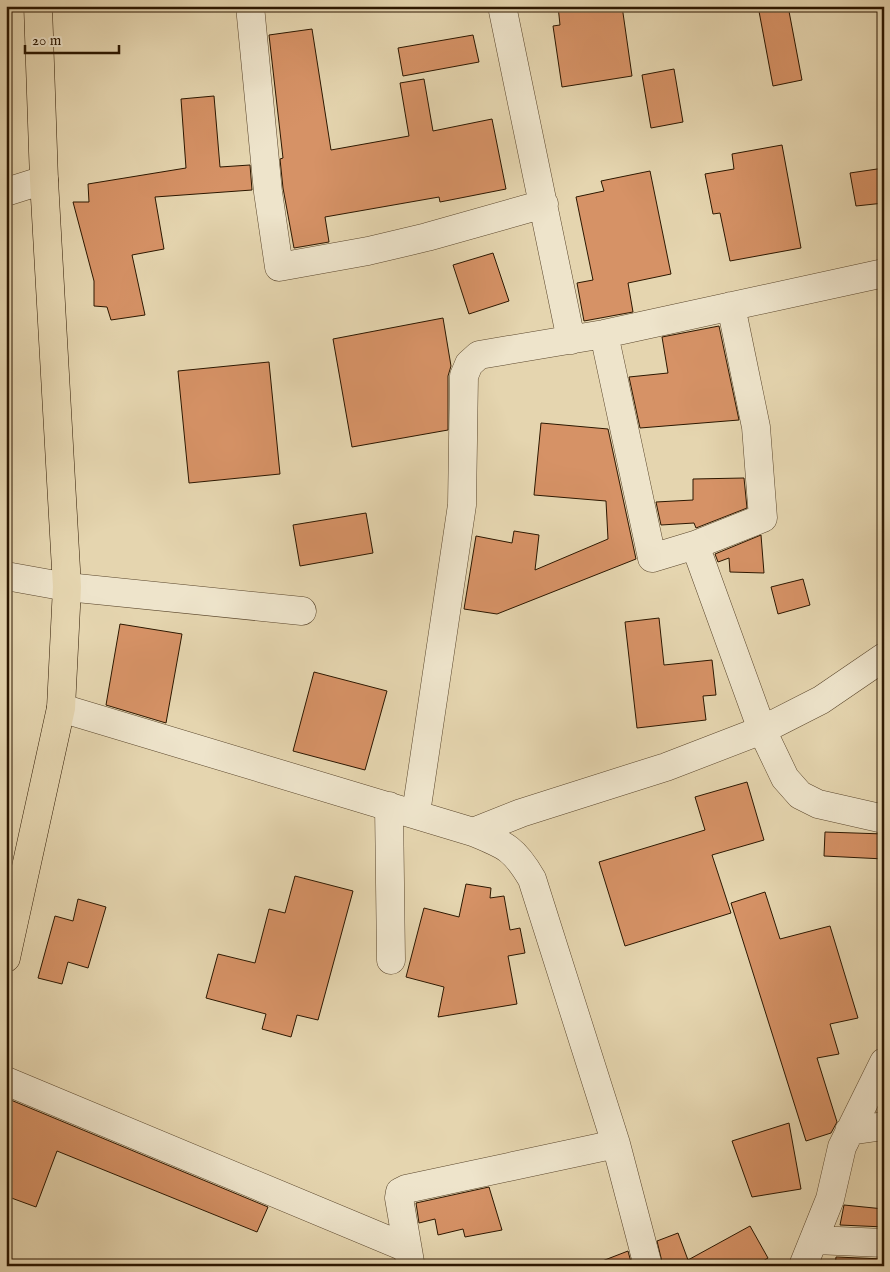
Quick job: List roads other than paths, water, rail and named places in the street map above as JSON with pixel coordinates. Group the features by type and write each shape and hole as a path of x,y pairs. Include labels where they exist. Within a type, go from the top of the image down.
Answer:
{"main road":[{"path":"6,958 61,708 67,587 44,180 38,6"}],"street":[{"path":"250,6 268,192 280,267 368,251 427,237 544,204"},
{"path":"502,6 571,340"},
{"path":"6,192 44,180"},
{"path":"416,813 462,505 464,376 469,364 479,355 604,334 884,273"},
{"path":"604,334 652,558 696,545 763,518 756,427 731,306"},
{"path":"696,545 762,730 785,778 800,796 818,804 884,818"},
{"path":"6,576 67,587 302,610"},
{"path":"473,832 521,813 666,767 762,730 820,700 884,657"},
{"path":"61,708 416,813 473,832 503,845 519,857 532,879 616,1144 648,1266"},
{"path":"389,806 390,960"},
{"path":"803,1266 830,1199 842,1147 884,1062"},
{"path":"6,1081 409,1257"},
{"path":"850,1131 884,1126"},
{"path":"409,1257 399,1198 400,1192 406,1189 616,1144"},
{"path":"815,1240 884,1243"}]}
